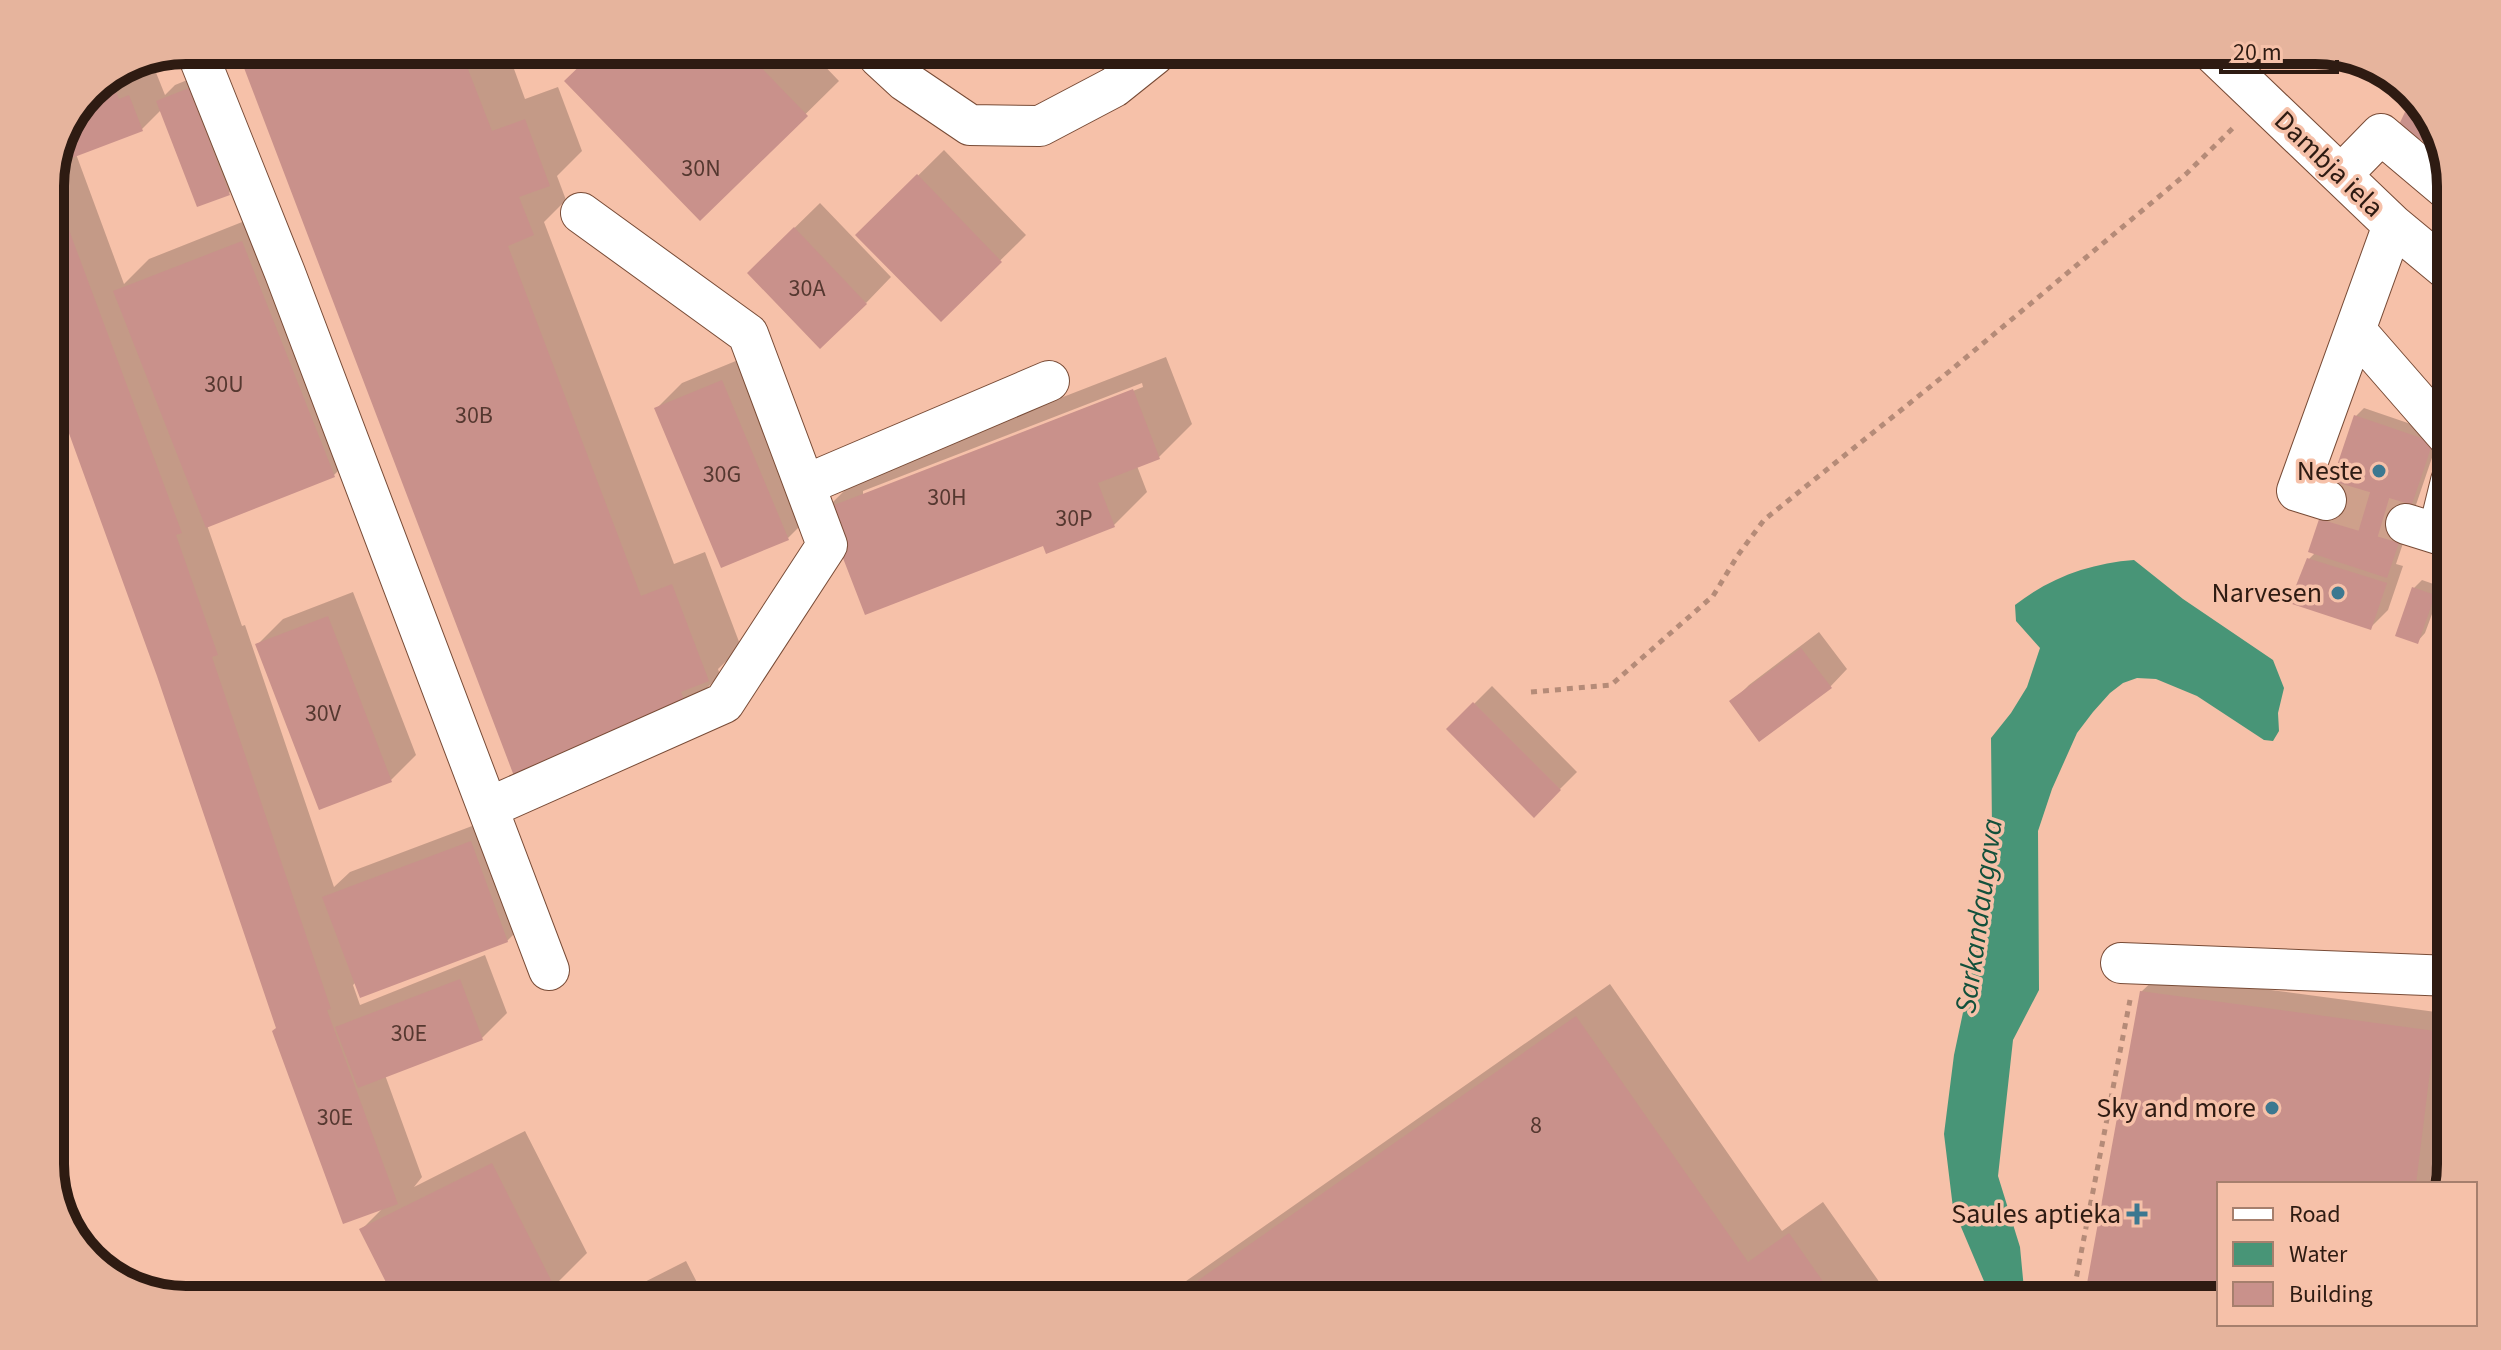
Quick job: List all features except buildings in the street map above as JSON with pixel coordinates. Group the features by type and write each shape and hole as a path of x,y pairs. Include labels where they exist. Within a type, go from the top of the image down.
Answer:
{"street":[{"path":"202,64 291,288 549,970"},
{"path":"887,64 905,81 970,125 1040,126 1114,87 1143,64"},
{"name":"Dambja iela","path":"2225,64 2393,225 2437,261"},
{"path":"2341,175 2381,134 2437,181"},
{"path":"488,808 724,703 827,545 748,334 581,213"},
{"path":"2326,500 2297,491 2393,225"},
{"path":"2356,331 2437,424"},
{"path":"805,485 1049,381"},
{"path":"2406,524 2437,534"},
{"path":"2129,963 2437,975"}],"path":[{"path":"1531,692 1611,685 1713,596 1764,520 1963,361 2186,174 2263,101"},
{"path":"2074,1286 2129,963"},
{"path":"2437,1137 2437,1164"}],"water":[{"path":"2134,560 2183,599 2273,660 2284,688 2278,713 2279,731 2273,741 2264,740 2197,696 2156,679 2137,678 2123,683 2110,693 2077,733 2052,789 2038,831 2039,990 2013,1040 1998,1176 2020,1247 2024,1286 1986,1286 1953,1208 1944,1134 1954,1055 1986,904 1992,828 1991,738 2027,687 2040,648 2016,621 2015,605 2056,580 2102,564"}],"tunnel":[{"path":"2326,500 2406,524"}],"place":[{"name":"Neste","path":"2379,471"},
{"name":"Narvesen","path":"2338,593"},
{"name":"Sky and more","path":"2272,1108"},
{"name":"Saules aptieka","path":"2137,1214"}],"water label":[{"name":"Sarkandaugava","path":"1979,916"}]}
